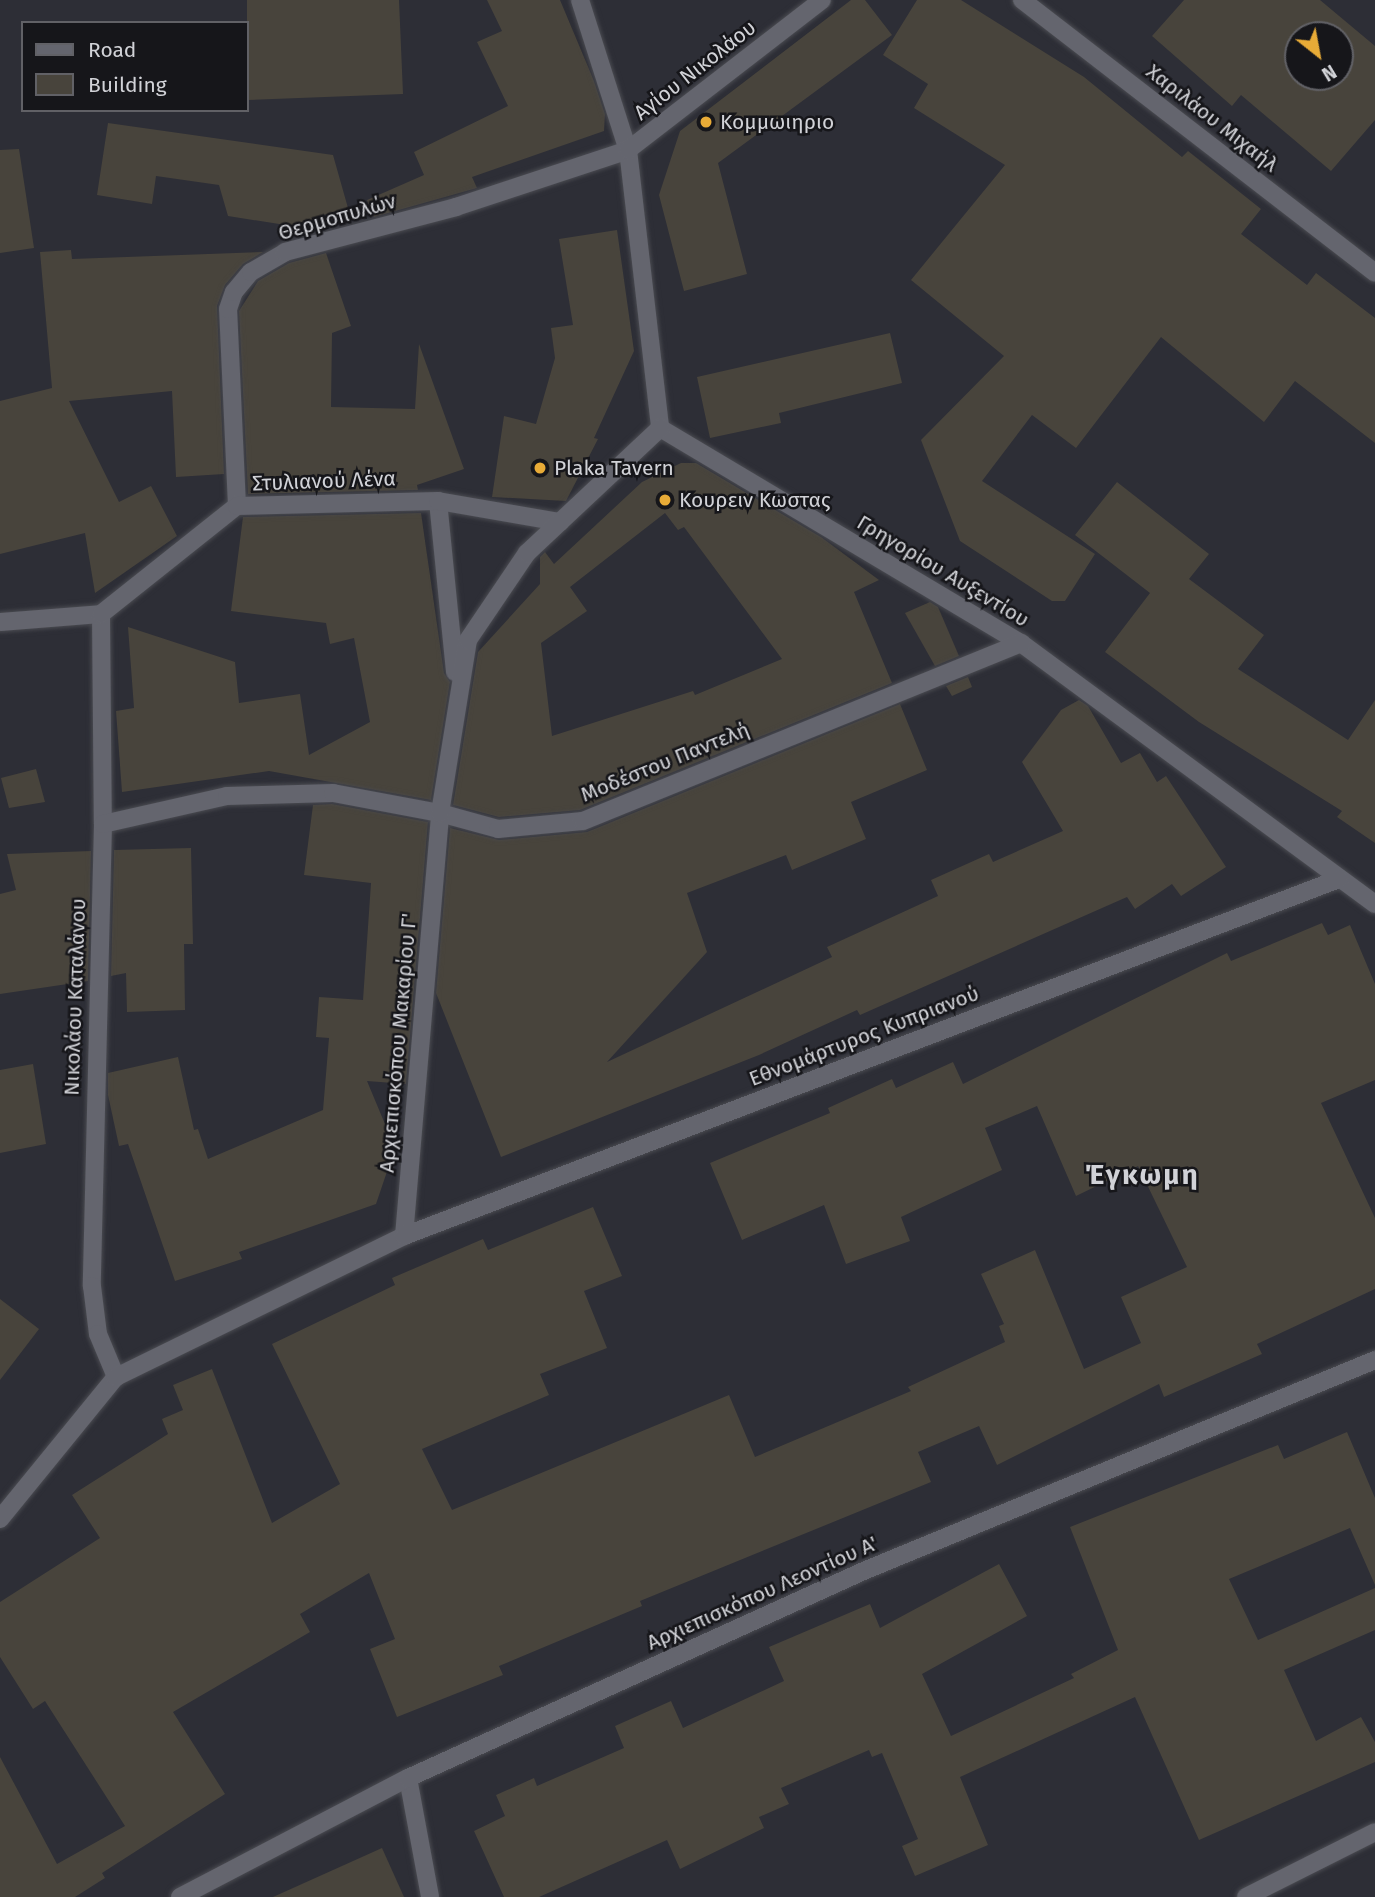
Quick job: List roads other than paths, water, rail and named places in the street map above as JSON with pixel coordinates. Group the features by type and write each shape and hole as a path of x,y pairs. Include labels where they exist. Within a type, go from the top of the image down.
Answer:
{"street":[{"path":"580,0 628,150 660,428"},
{"name":"Αγίου Νικολάου","path":"628,150 822,0"},
{"name":"Χαριλάου Μιχαήλ","path":"1022,0 1375,273"},
{"name":"Θερμοπυλών","path":"237,506 228,309 234,292 251,272 285,252 456,207 628,150"},
{"name":"Αρχιεπισκόπου Μακαρίου Γ'","path":"404,1236 440,813 457,686 467,640 482,614 527,553 660,428"},
{"name":"Γρηγορίου Αυξεντίου","path":"660,428 1021,643 1375,904"},
{"path":"438,501 457,686"},
{"name":"Στυλιανού Λένα","path":"101,614 237,506 438,501 560,522"},
{"path":"0,622 101,614"},
{"name":"Νικολάου Καταλάνου","path":"101,614 103,824 92,1286 98,1334 116,1377"},
{"name":"Μοδέστου Παντελή","path":"103,824 227,796 333,793 440,813 498,829 583,821 1021,643"},
{"name":"Εθνομάρτυρος Κυπριανού","path":"404,1236 1339,879"},
{"path":"0,1519 116,1377 404,1236"},
{"name":"Αρχιεπισκόπου Λεοντίου Α'","path":"180,1897 408,1778 866,1570 1375,1360"},
{"path":"408,1778 430,1897"},
{"path":"1246,1897 1375,1832"}],"place":[{"name":"Κομμωιηριο","path":"706,122"},
{"name":"Plaka Tavern","path":"540,468"},
{"name":"Κουρειν Κωστας","path":"665,500"}],"district":[{"name":"Έγκωμη","path":"1142,1175"}]}
